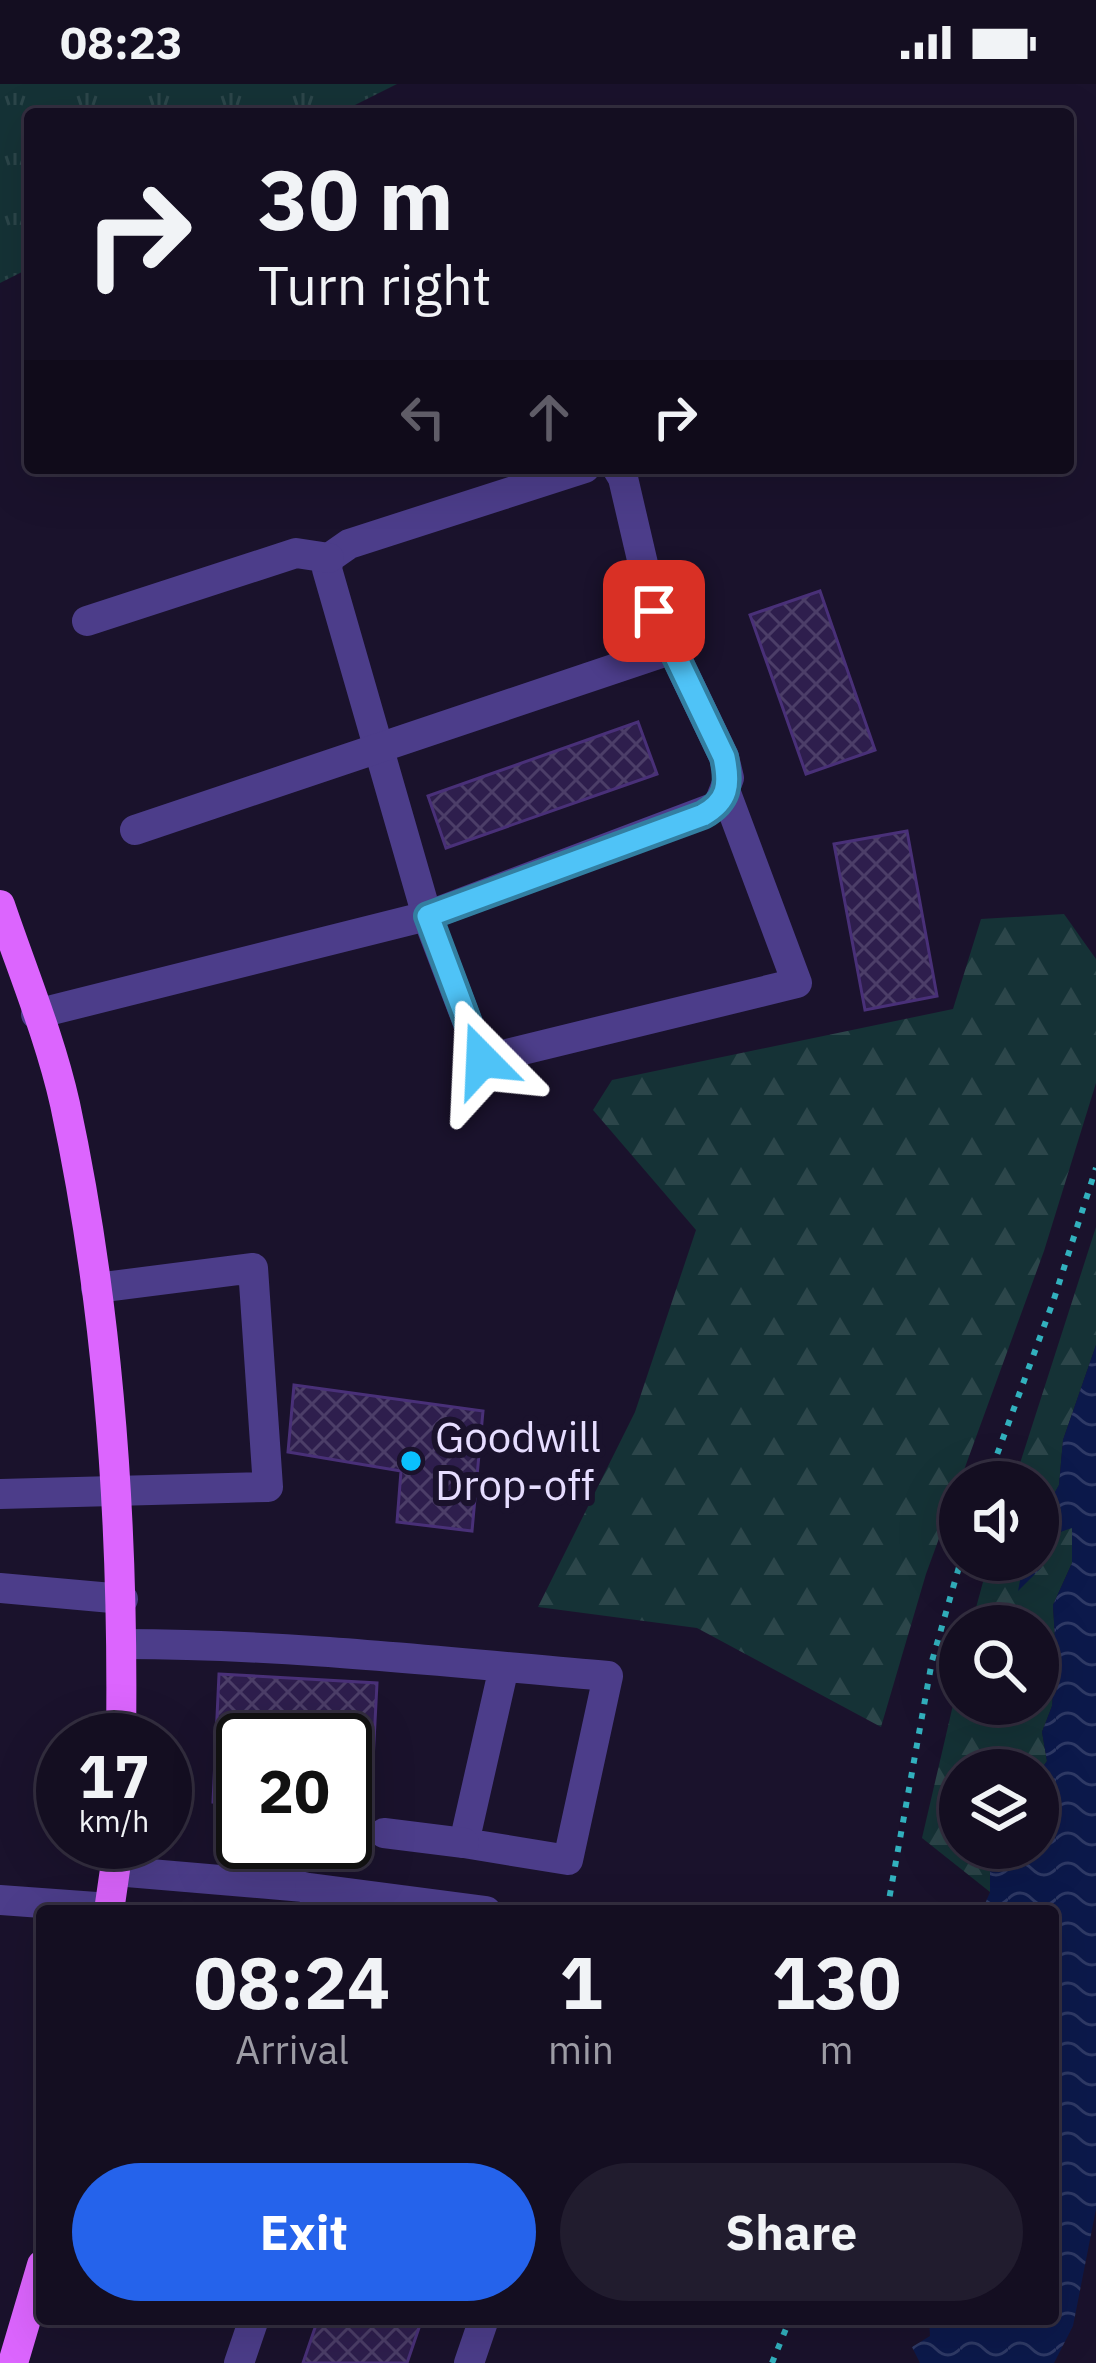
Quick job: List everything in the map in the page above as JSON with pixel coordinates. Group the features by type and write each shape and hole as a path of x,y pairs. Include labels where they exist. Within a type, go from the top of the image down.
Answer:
{"main road":[{"path":"0,904 64,1101 106,1348 123,1599 122,1713"},
{"path":"111,1905 115,1869"},
{"path":"13,2363 36,2284"}],"lane":[{"path":"87,621 296,554 329,558 349,544 565,474"},
{"path":"36,1014 428,916 718,806 729,778 724,757 654,611 621,474"},
{"path":"329,558 330,584 428,916 482,1060 797,982 726,794"},
{"path":"135,830 673,649"},
{"path":"0,1494 268,1487 253,1268 96,1288"},
{"path":"0,1588 123,1599"},
{"path":"123,1643 226,1644 608,1676 568,1860 384,1833"},
{"path":"464,1843 504,1667"},
{"path":"192,1868 440,1905"},
{"path":"304,1887 334,1905"},
{"path":"0,1900 61,1905"},
{"path":"239,2363 252,2325"},
{"path":"469,2363 482,2325"}],"path":[{"path":"995,1461 1096,1168"},
{"path":"888,1905 932,1661 955,1581"},
{"path":"772,2363 788,2325"}],"green space":[{"path":"0,84 397,84 349,108 24,108 24,271 0,283"},
{"path":"1064,914 1096,959 1096,1083 1044,1251 967,1461 939,1461 939,1538 881,1727 697,1628 538,1607 635,1412 696,1230 593,1110 612,1080 953,1009 981,919"},
{"path":"1096,1227 1096,1345 1063,1440 1059,1485 1059,1461 1021,1461"},
{"path":"1072,1527 1072,1563 1053,1605 977,1605 983,1581 1059,1581 1060,1532"},
{"path":"948,1725 1045,1725 1045,1749 943,1749"},
{"path":"939,1765 939,1852 922,1838"},
{"path":"961,1869 990,1869 990,1892"}],"water":[{"path":"1096,1345 1096,2209 1073,2326 1054,2363 920,2363 912,2347 930,2336 929,2325 1059,2325 1059,1905 985,1905 990,1869 1059,1869 1059,1749 1045,1749 1042,1732 1045,1725 1059,1725 1059,1605 1053,1605 1072,1563 1072,1528 1059,1534 1063,1440"}],"building":[{"path":"820,591 875,750 806,774 750,615"},
{"path":"638,722 657,774 446,848 428,796"},
{"path":"907,831 937,996 865,1010 834,844"},
{"name":"Goodwill Drop-off","path":"294,1385 483,1411 472,1531 397,1522 401,1471 288,1452"},
{"path":"219,1674 377,1683 372,1781 372,1713 217,1713"},
{"path":"216,1738 216,1802 213,1802"},
{"path":"316,2325 420,2325 407,2363 303,2363"}],"place":[{"name":"Goodwill Drop-off","path":"411,1461"}],"route":[{"path":"482,1060 428,916 703,815 726,794 729,778 724,757 654,611"}]}
